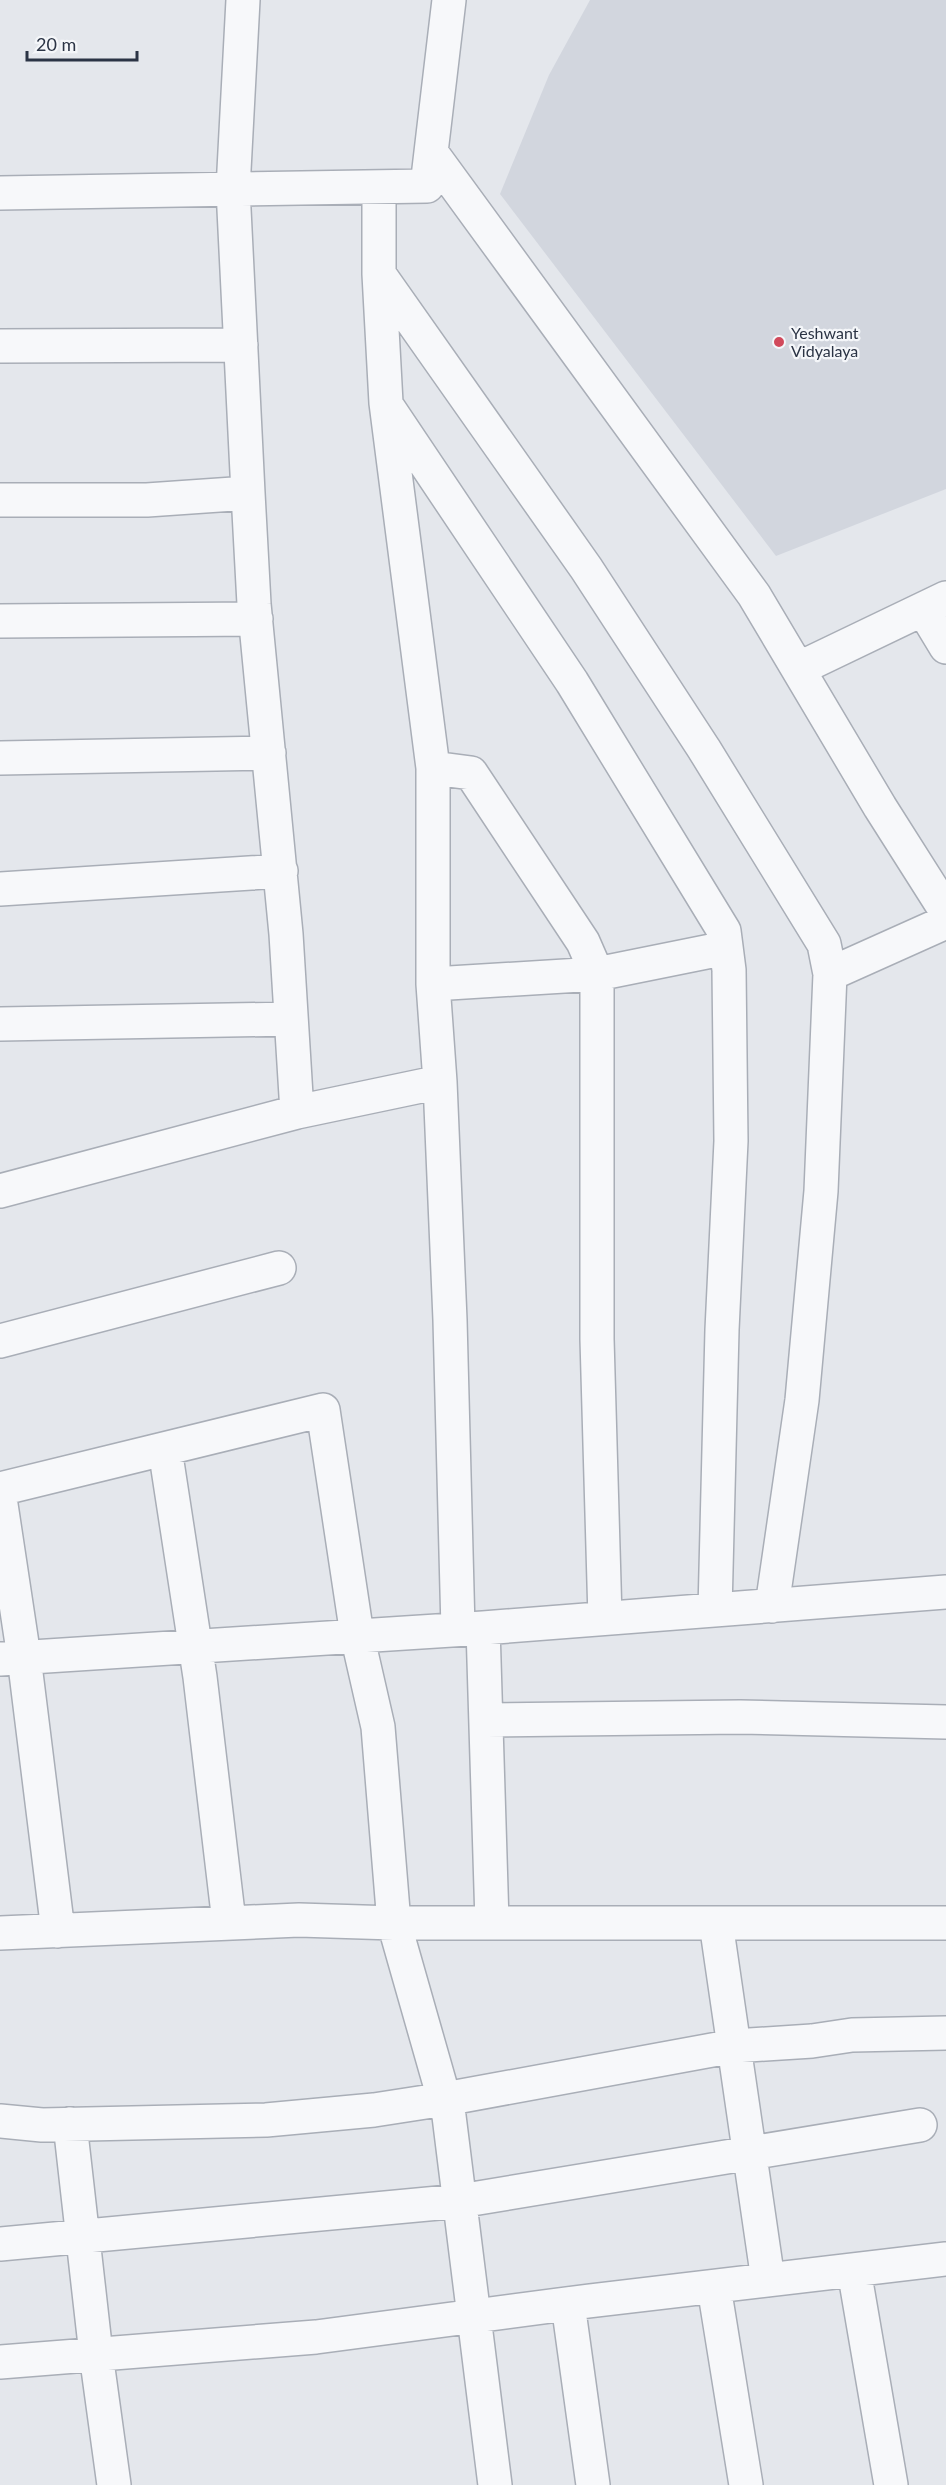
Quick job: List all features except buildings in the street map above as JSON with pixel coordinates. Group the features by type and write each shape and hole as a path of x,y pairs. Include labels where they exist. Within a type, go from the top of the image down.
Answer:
{"street":[{"path":"243,0 233,189 256,619 281,871 297,1112"},
{"path":"0,192 427,186 449,0"},
{"path":"431,152 754,595 880,807 944,906 830,974"},
{"path":"379,187 379,274 386,403 433,768 433,984 440,1082 450,1320 470,1628 486,1720 492,1922"},
{"path":"379,274 586,568 698,739 824,944 830,974 821,1191 802,1400 772,1606"},
{"path":"0,346 241,345"},
{"path":"386,403 572,682 724,931 729,970 731,1141 715,1610"},
{"path":"0,500 147,500 248,493"},
{"path":"798,669 934,604 946,647"},
{"path":"0,621 256,619"},
{"path":"0,758 269,753"},
{"path":"433,768 471,773 583,942 597,974 597,1339 605,1618"},
{"path":"0,889 281,871"},
{"path":"433,984 597,974 726,948"},
{"path":"0,1024 291,1019"},
{"path":"0,1191 297,1112 440,1082"},
{"path":"0,1341 279,1268"},
{"path":"0,1489 323,1410 357,1635 378,1727 394,1923 445,2099 495,2485"},
{"path":"165,1449 195,1646 229,1922"},
{"path":"0,1497 12,1658 57,1931"},
{"path":"12,1658 470,1628 946,1592"},
{"path":"486,1720 740,1717 946,1722"},
{"path":"0,1933 299,1920 394,1923 946,1923"},
{"path":"716,1923 768,2280"},
{"path":"0,2121 42,2125 266,2120 374,2110 734,2046 812,2041 852,2035 946,2033"},
{"path":"70,2124 96,2354 114,2485"},
{"path":"0,2244 460,2201 920,2125"},
{"path":"0,2361 316,2337 946,2259"},
{"path":"854,2270 891,2485"},
{"path":"714,2287 746,2485"},
{"path":"568,2304 593,2485"}],"shaded area":[{"name":"Yeshwant Vidyalaya","path":"590,0 946,0 946,489 776,556 500,194 549,75"}],"place":[{"name":"Yeshwant Vidyalaya","path":"779,342"}]}
